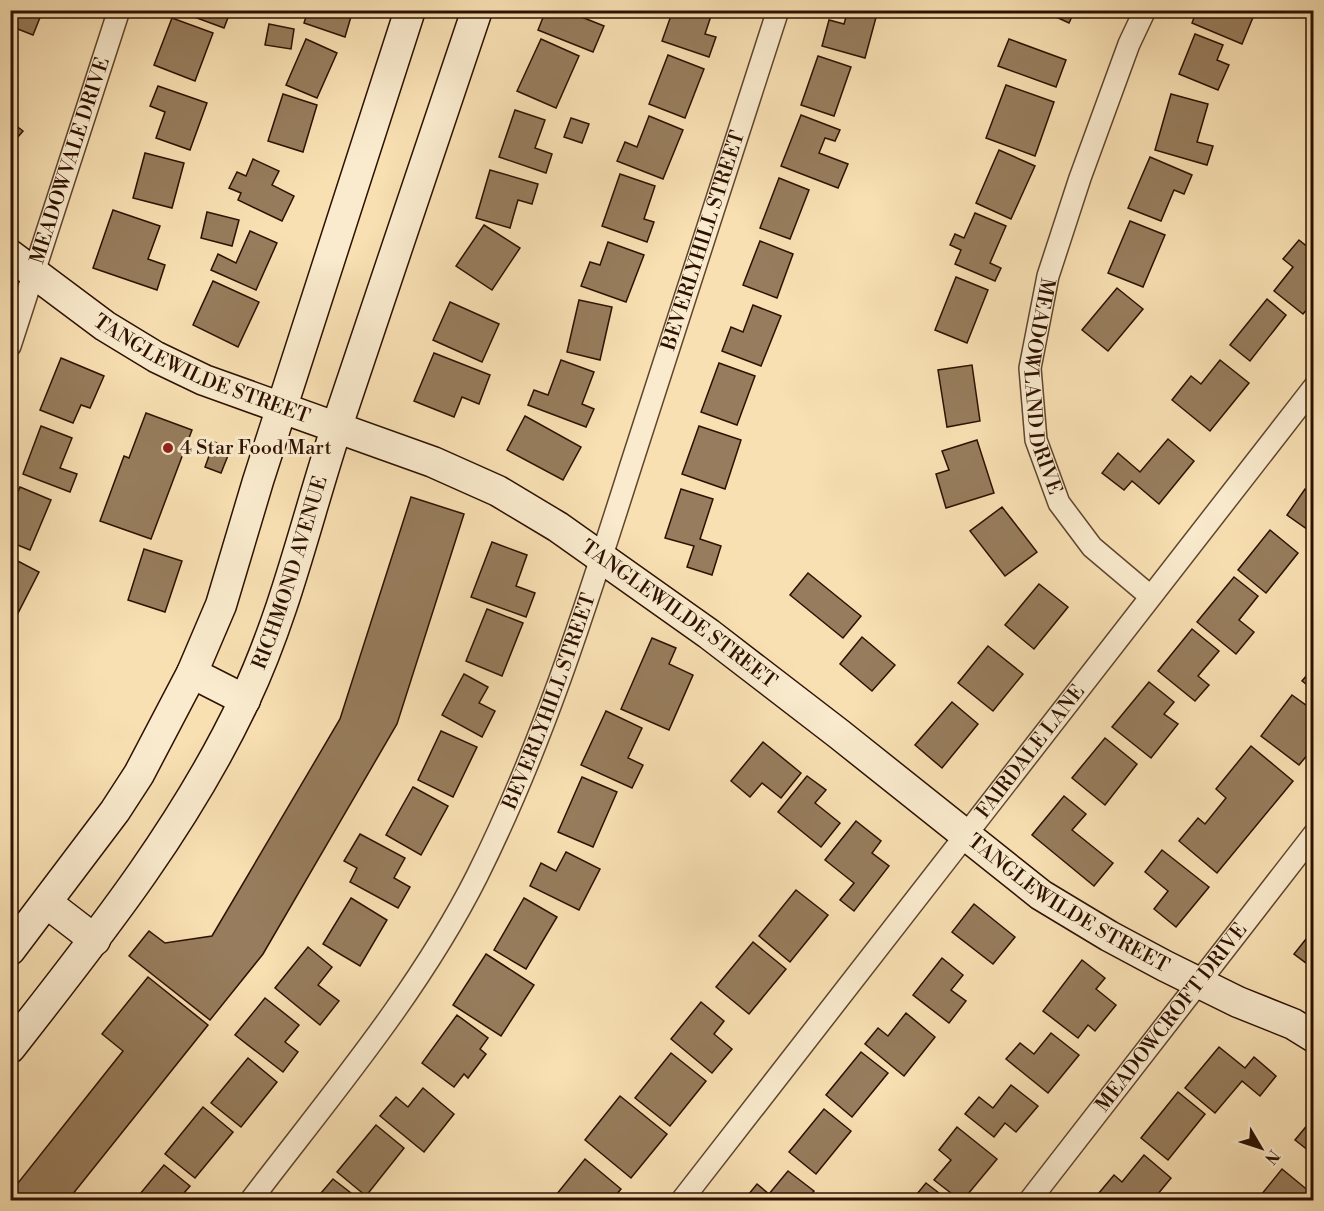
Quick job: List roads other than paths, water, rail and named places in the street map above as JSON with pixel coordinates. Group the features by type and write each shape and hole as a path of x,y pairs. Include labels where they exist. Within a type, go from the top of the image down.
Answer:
{"main road":[{"path":"10,950 116,812 165,728 192,674 221,605 282,407 410,10"},
{"name":"RICHMOND AVENUE","path":"10,1047 95,940 167,839 216,757 245,700 270,644 337,426 477,10"},
{"name":"TANGLEWILDE STREET","path":"10,255 105,326 156,357 204,380 433,462 498,491 602,556 709,634 1041,895 1109,936 1238,1002 1293,1024 1314,1037"},
{"path":"192,674 245,700"},
{"path":"47,903 95,940"}],"street":[{"name":"MEADOWVALE DRIVE","path":"10,346 119,10"},
{"name":"BEVERLYHILL STREET","path":"251,1200 390,1017 435,948 476,877 537,742 602,556 778,10"},
{"name":"MEADOWLAND DRIVE","path":"1145,10 1080,177 1052,265 1030,369 1036,440 1059,503 1092,547 1150,596"},
{"name":"FAIRDALE LANE","path":"682,1200 1314,387"},
{"name":"MEADOWCROFT DRIVE","path":"1030,1200 1314,834"}],"place":[{"name":"4 Star Food Mart","path":"168,448"}]}
